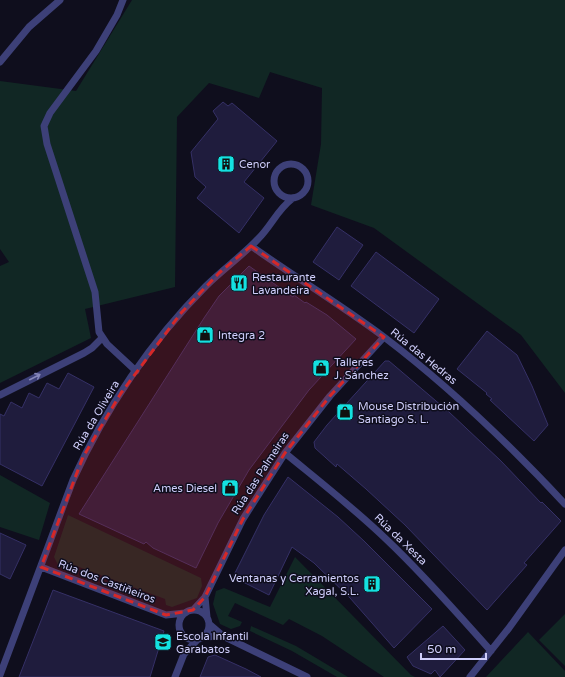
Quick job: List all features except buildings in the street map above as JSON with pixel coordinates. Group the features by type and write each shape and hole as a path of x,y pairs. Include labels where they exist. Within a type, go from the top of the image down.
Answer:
{"street":[{"path":"0,62 29,27 60,0"},
{"path":"123,0 117,15 96,51 50,113 44,126 46,144 94,292 97,321 102,338 136,371"},
{"name":"Rúa da Oliveira","path":"0,675 41,567 61,508 83,457 107,415 153,346 189,304 219,273 251,246 270,226 280,209 293,198 303,193 308,182 305,171 295,164 284,165 275,173 274,185 279,194 280,209"},
{"path":"279,194 288,198 293,198"},
{"name":"Rúa das Hedras","path":"251,246 384,337 461,400 524,460 565,504"},
{"name":"Rúa das Palmeiras","path":"193,610 205,597 243,519 285,453 330,396 384,337"},
{"path":"0,395 84,353 92,348 102,338"},
{"name":"Rúa da Xesta","path":"285,453 348,504 387,540 440,593 491,651"},
{"path":"470,677 491,651 565,550"},
{"name":"Rúa dos Castiñeiros","path":"41,567 166,615 179,628"},
{"path":"184,654 209,629 205,597"},
{"path":"223,636 192,640 184,636 179,628 180,620 185,613 193,610 201,612 223,636 307,677"},
{"name":"Rúa dos Castiñeiros","path":"166,615 185,613"},
{"path":"175,677 184,654 184,636"}],"highlighted area":[{"path":"251,246 384,337 330,396 285,453 243,519 205,597 193,610 166,615 41,567 83,457 121,393 181,313 219,273"}],"green space":[{"path":"132,0 565,0 565,393 521,335 374,228 311,205 321,144 322,88 270,72 259,98 209,83 177,117 175,287 85,309 91,338 0,383 0,266 9,262 0,249 0,81 76,91"},
{"path":"0,475 50,503 39,540 0,527"},
{"path":"68,515 201,578 202,586 197,598 172,607 166,605 165,599 71,564 68,569 59,567 54,557"},
{"path":"295,557 411,675 415,677 384,677 322,636 289,619 283,625 235,603 228,616 242,622 240,626 231,629 220,624 213,604 216,591 224,588 270,607"},
{"path":"565,614 565,666 539,640"},
{"path":"251,626 296,646 348,677 337,677 292,651 250,631"},
{"path":"528,632 565,671 565,677 486,677"}],"place":[{"name":"Cenor","path":"226,164"},
{"name":"Restaurante Lavandeira","path":"239,283"},
{"name":"Integra 2","path":"205,335"},
{"name":"Talleres J. Sánchez","path":"321,368"},
{"name":"Mouse Distribución Santiago S. L.","path":"345,412"},
{"name":"Ames Diesel","path":"230,488"},
{"name":"Ventanas y Cerramientos Xagal, S.L.","path":"372,584"},
{"name":"Escola Infantil Garabatos","path":"163,642"}]}
